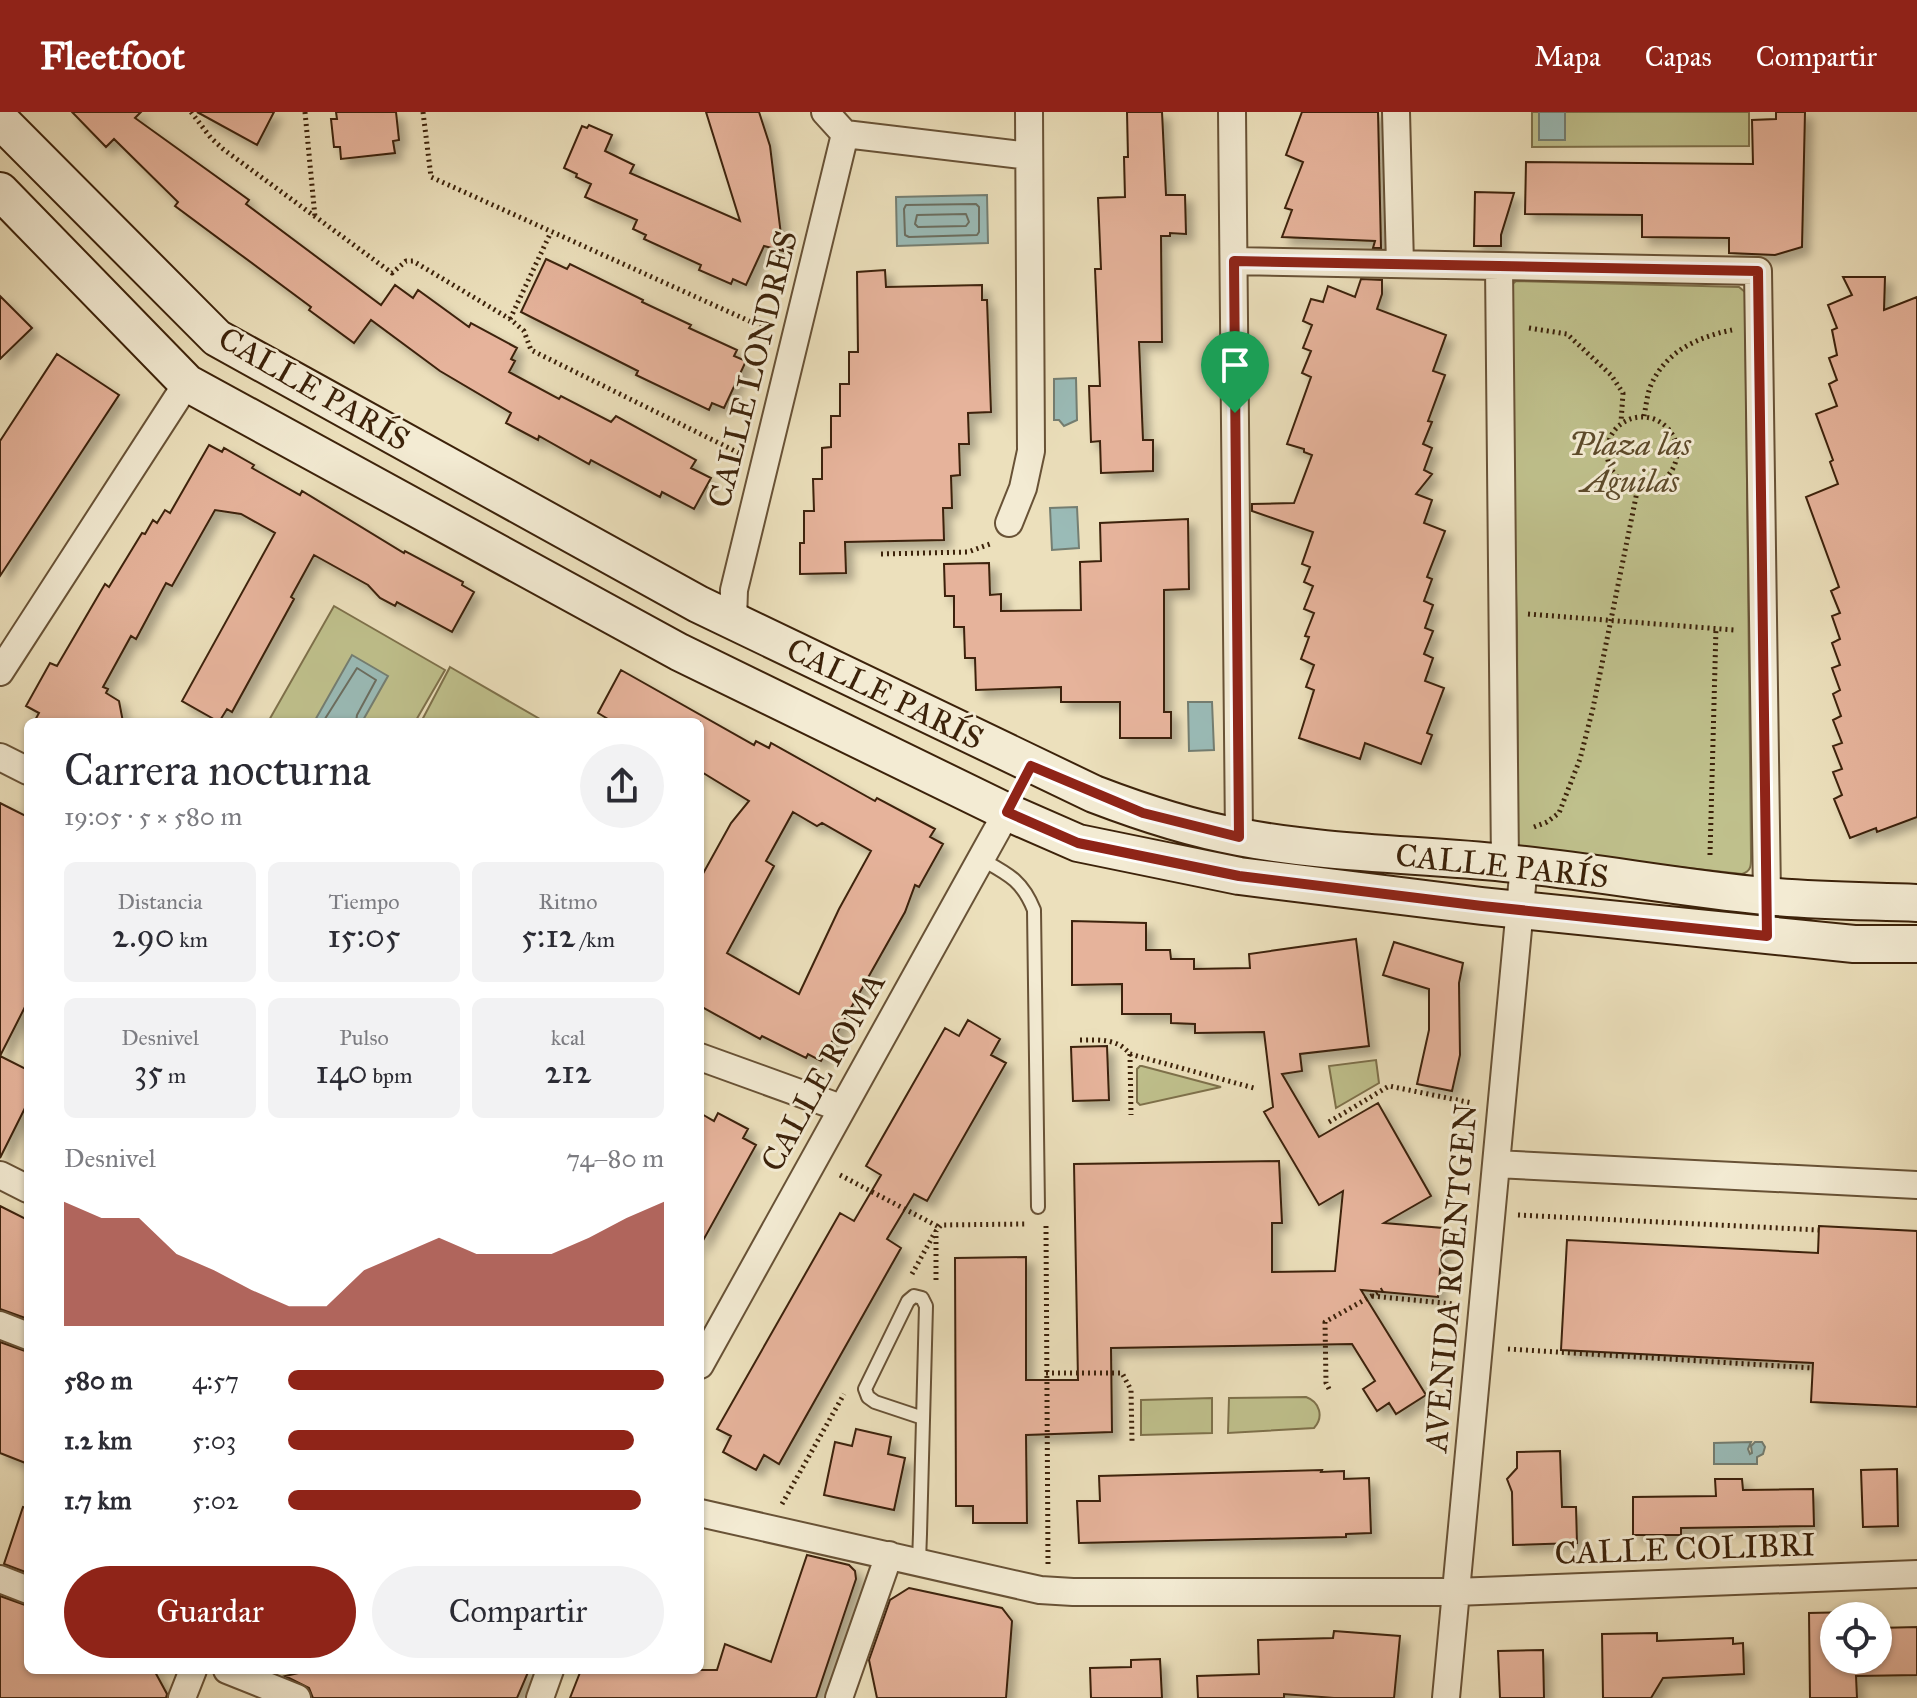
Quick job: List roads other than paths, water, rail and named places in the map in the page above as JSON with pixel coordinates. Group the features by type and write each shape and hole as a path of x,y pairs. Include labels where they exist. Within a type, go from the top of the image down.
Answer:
{"main road":[{"name":"CALLE PARÍS","path":"0,120 217,338 1031,766 1143,813 1239,837 1358,853 1518,854 1767,896 1917,903"},
{"name":"CALLE PARÍS","path":"0,191 187,383 714,668 1007,812 1078,843 1239,876 1520,910 1854,944 1917,944"},
{"path":"187,383 217,338"},
{"path":"714,668 730,608"},
{"path":"1007,812 1031,766"},
{"path":"1239,837 1239,876"},
{"path":"1767,896 1767,936"}],"street":[{"path":"825,112 845,134 1029,156"},
{"path":"1009,523 1023,488 1031,451 1029,112"},
{"path":"1232,112 1239,837"},
{"path":"1396,112 1400,264"},
{"name":"CALLE LONDRES","path":"730,608 845,134"},
{"path":"1234,261 1758,271 1767,896"},
{"path":"1499,266 1502,612 1518,854"},
{"path":"0,672 187,383"},
{"path":"0,757 24,769"},
{"name":"CALLE ROMA","path":"704,1358 1007,812"},
{"name":"AVENIDA ROENTGEN","path":"1446,1698 1520,910 1518,854"},
{"path":"704,1058 841,1108"},
{"path":"1496,1164 1917,1185"},
{"path":"0,1175 24,1187"},
{"path":"0,1325 24,1334"},
{"name":"CALLE COLIBRI","path":"704,1514 1040,1590 1073,1592 1455,1592 1917,1574"},
{"path":"839,1698 889,1555"},
{"path":"0,1579 24,1588"},
{"path":"182,1698 191,1674"},
{"path":"237,1674 297,1698"},
{"path":"540,1698 549,1674"}],"lane":[{"path":"981,859 1013,876 1028,895 1034,910 1038,1207"},
{"path":"919,1561 923,1418 926,1306 922,1298 914,1296 908,1301 865,1389 868,1397 875,1402 923,1418"}],"water":[{"path":"1539,112 1565,112 1565,140 1539,140"},
{"path":"987,195 988,243 897,246 896,197"},
{"path":"1076,378 1077,420 1064,426 1059,420 1054,420 1054,379"},
{"path":"1077,507 1079,548 1052,550 1050,508"},
{"path":"352,655 388,676 364,718 316,718"},
{"path":"1188,702 1212,702 1214,750 1189,751"},
{"path":"1751,1442 1748,1449 1750,1454 1755,1442 1762,1442 1765,1447 1763,1454 1757,1457 1757,1464 1714,1464 1714,1443"}],"park label":[{"name":"Plaza las Águilas","path":"1630,462"}]}
